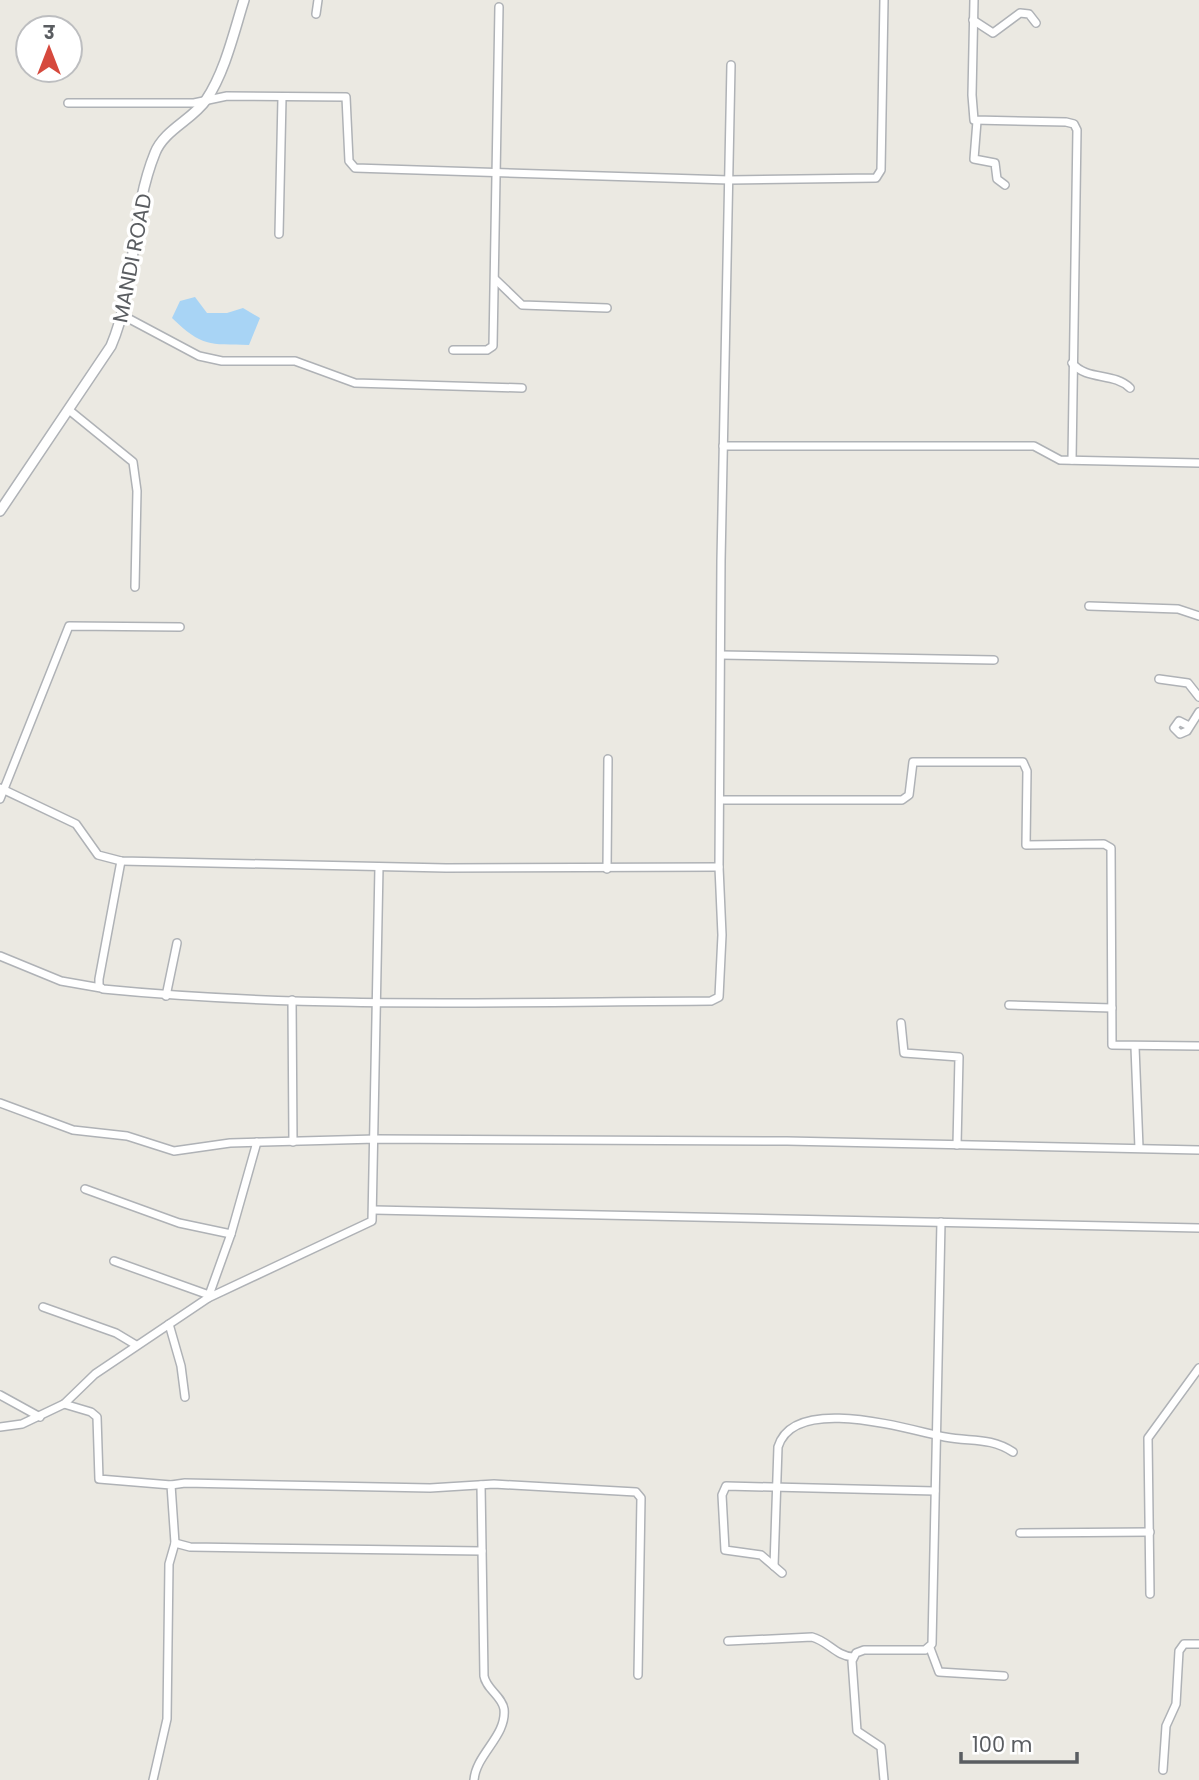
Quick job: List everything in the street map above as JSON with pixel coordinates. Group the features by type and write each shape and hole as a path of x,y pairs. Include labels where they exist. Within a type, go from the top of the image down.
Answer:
{"street":[{"name":"MANDI ROAD","path":"0,511 111,346 122,316 144,192 155,151 205,101 224,61 244,0"},
{"path":"316,14 318,0"},
{"path":"68,103 205,101 228,96 348,98 349,161 354,167 729,180 880,176 884,0"},
{"path":"974,0 972,110 977,121 974,159 995,163 997,178 1005,185"},
{"path":"453,350 492,347 496,280 495,171 499,7"},
{"path":"973,20 993,33 1020,13 1029,14 1036,23"},
{"path":"0,956 61,981 166,996 377,1002 716,1000 720,993 722,935 719,867 723,446 732,65"},
{"path":"279,234 282,98"},
{"path":"977,121 1066,122 1076,126 1071,363 1072,460"},
{"path":"496,280 522,305 607,308"},
{"path":"122,316 209,359 295,361 355,383 522,388"},
{"path":"1071,363 1080,372 1119,380 1130,388"},
{"path":"69,410 133,463 137,491 135,587"},
{"path":"723,446 1034,446 1056,460 1199,463"},
{"path":"1089,606 1178,609 1199,616"},
{"path":"0,799 69,626 180,627"},
{"path":"721,655 994,660"},
{"path":"1159,679 1188,683 1199,697"},
{"path":"1189,726 1199,712"},
{"path":"607,869 608,759"},
{"path":"720,800 902,800 909,795 911,764 914,762 1023,762 1027,771 1026,845 1104,844 1111,848 1112,1045 1199,1046"},
{"path":"2,789 76,824 98,855 121,861 379,867 719,867"},
{"path":"101,988 99,979 121,861"},
{"path":"0,1427 22,1424 64,1404 95,1374 208,1297 372,1222 376,1139 379,867"},
{"path":"166,996 177,943"},
{"path":"292,1000 293,1142"},
{"path":"1009,1005 1112,1008"},
{"path":"901,1023 905,1053 959,1057 957,1145"},
{"path":"1135,1047 1139,1148"},
{"path":"0,1103 73,1130 127,1136 171,1150 257,1142 376,1139 787,1141 1199,1150"},
{"path":"208,1297 231,1234 257,1142"},
{"path":"85,1189 179,1223 231,1234"},
{"path":"374,1210 1199,1228"},
{"path":"941,1222 930,1648 939,1672 1004,1676"},
{"path":"114,1261 208,1297"},
{"path":"43,1307 116,1333 136,1345"},
{"path":"169,1324 181,1366 185,1397"},
{"path":"1150,1594 1148,1438 1199,1368"},
{"path":"0,1395 40,1417"},
{"path":"64,1404 91,1412 97,1418 99,1479 171,1485 185,1483 430,1488 481,1485 631,1490 639,1494 638,1675"},
{"path":"774,1566 780,1441 792,1428 822,1420 883,1421 937,1435 988,1440 1013,1452"},
{"path":"153,1780 167,1719 169,1564 175,1543 171,1485"},
{"path":"474,1780 478,1761 499,1730 504,1712 502,1703 487,1685 484,1676 481,1485"},
{"path":"782,1573 761,1555 725,1550 723,1488 729,1485 776,1485 935,1491"},
{"path":"1020,1533 1150,1532"},
{"path":"175,1543 190,1547 482,1551"},
{"path":"728,1641 812,1637 822,1640 839,1654 853,1657 864,1650 930,1648"},
{"path":"1163,1770 1166,1726 1176,1704 1179,1651 1184,1644 1199,1644"},
{"path":"853,1657 857,1731 881,1747 884,1780"}],"water":[{"path":"195,297 207,313 227,313 243,308 260,318 249,345 207,342 191,334 172,318 180,301"}]}
